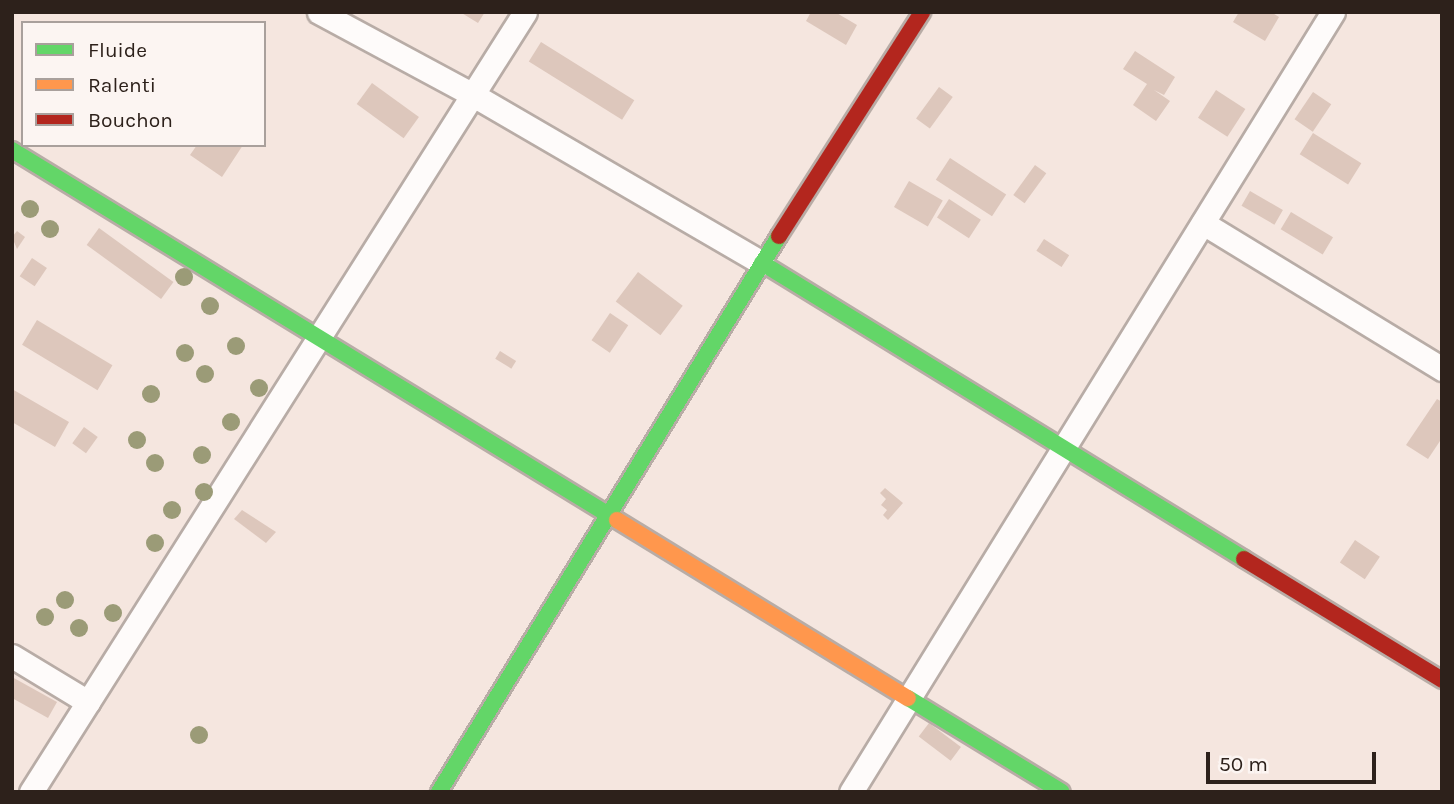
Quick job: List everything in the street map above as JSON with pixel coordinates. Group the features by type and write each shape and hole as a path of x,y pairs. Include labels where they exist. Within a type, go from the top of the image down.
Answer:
{"street":[{"path":"319,12 475,96 762,263 1442,680"},
{"path":"32,792 475,96 525,12"},
{"path":"439,792 762,263 922,12"},
{"path":"851,792 1333,12"},
{"path":"12,150 1062,792"},
{"path":"1203,223 1442,369"},
{"path":"12,656 89,702"}],"building":[{"path":"460,12 485,12 478,23"},
{"path":"811,12 835,12 857,25 846,45 806,21"},
{"path":"1239,12 1271,12 1279,17 1265,41 1233,22"},
{"path":"541,42 634,100 622,120 529,62"},
{"path":"1135,51 1175,77 1164,95 1154,90 1170,101 1156,121 1133,105 1147,84 1123,69"},
{"path":"372,83 419,117 404,138 357,104"},
{"path":"939,87 953,97 930,129 916,119"},
{"path":"1216,90 1245,109 1227,137 1198,118"},
{"path":"1313,92 1331,104 1313,132 1295,119"},
{"path":"1313,133 1361,163 1348,184 1300,154"},
{"path":"196,147 242,147 222,177 190,155"},
{"path":"950,158 1006,194 992,216 936,180"},
{"path":"1035,165 1046,173 1025,203 1013,195"},
{"path":"909,181 943,200 928,226 894,207"},
{"path":"1250,191 1283,210 1274,225 1242,206"},
{"path":"949,199 981,220 969,238 937,217"},
{"path":"1291,212 1333,237 1323,254 1281,229"},
{"path":"99,228 173,282 161,299 87,245"},
{"path":"17,231 25,237 17,249 12,237"},
{"path":"1044,239 1069,255 1062,267 1036,251"},
{"path":"32,258 47,268 35,286 20,276"},
{"path":"638,272 683,306 660,335 616,302"},
{"path":"610,313 628,325 610,353 592,340"},
{"path":"37,320 112,365 97,390 22,345"},
{"path":"500,351 516,361 511,369 495,359"},
{"path":"12,389 69,422 55,447 12,422"},
{"path":"1437,399 1442,402 1442,438 1428,459 1406,445"},
{"path":"84,427 98,437 86,453 72,443"},
{"path":"885,488 903,503 888,520 883,515 887,510 881,505 886,499 880,493"},
{"path":"242,510 276,532 266,543 234,519"},
{"path":"1355,540 1380,557 1365,579 1340,562"},
{"path":"12,677 57,702 48,718 12,698"},
{"path":"929,723 961,747 951,761 919,737"}],"traffic: fast":[{"path":"12,150 617,520"},
{"path":"439,792 779,236"},
{"path":"762,263 1244,559"},
{"path":"908,698 1062,792"}],"traffic: slow":[{"path":"617,520 908,698"}],"traffic: jam":[{"path":"779,236 922,12"},
{"path":"1244,559 1442,680"}]}
